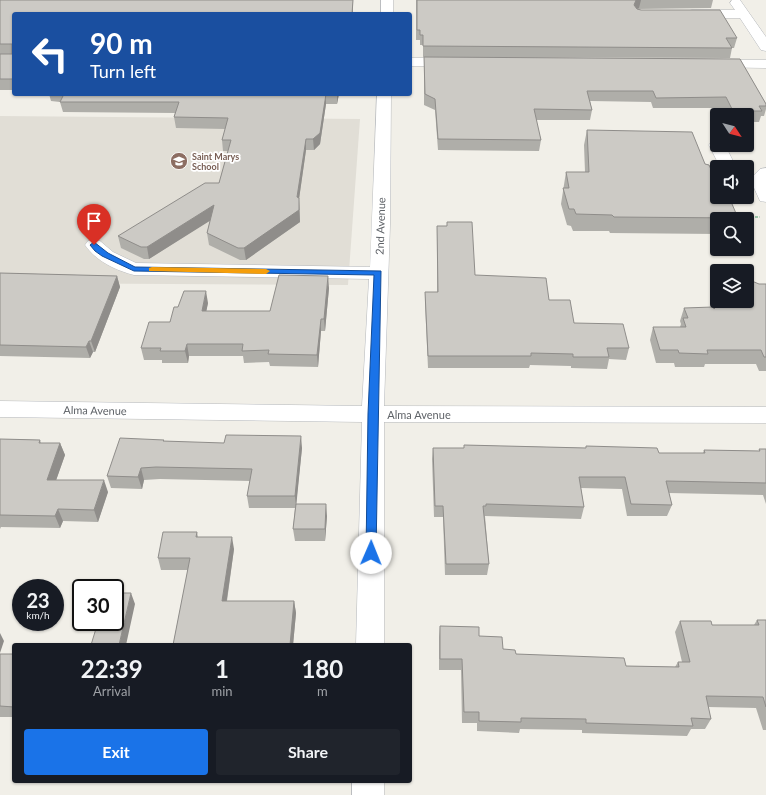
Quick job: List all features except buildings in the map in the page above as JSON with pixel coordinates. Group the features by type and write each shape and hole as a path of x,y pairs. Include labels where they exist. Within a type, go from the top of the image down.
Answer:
{"street":[{"path":"387,0 387,12"},
{"path":"734,0 766,47"},
{"path":"683,14 744,14"},
{"path":"412,62 464,62"},
{"path":"701,64 766,64"},
{"name":"2nd Avenue","path":"370,643 373,414 381,225 384,96"},
{"path":"757,176 766,197"},
{"path":"94,245 105,255 134,269 378,273"},
{"name":"Alma Avenue","path":"0,408 373,414 766,415"},
{"path":"368,783 368,795"}],"path":[{"path":"754,217 766,217"}],"shaded area":[{"name":"Saint Marys School","path":"0,116 360,119 348,285 0,283"}],"slow traffic":[{"path":"152,269 266,271"}],"place":[{"name":"Saint Marys School","path":"179,161"}],"route":[{"path":"94,245 105,255 134,269 378,273 373,414 371,553"}]}
